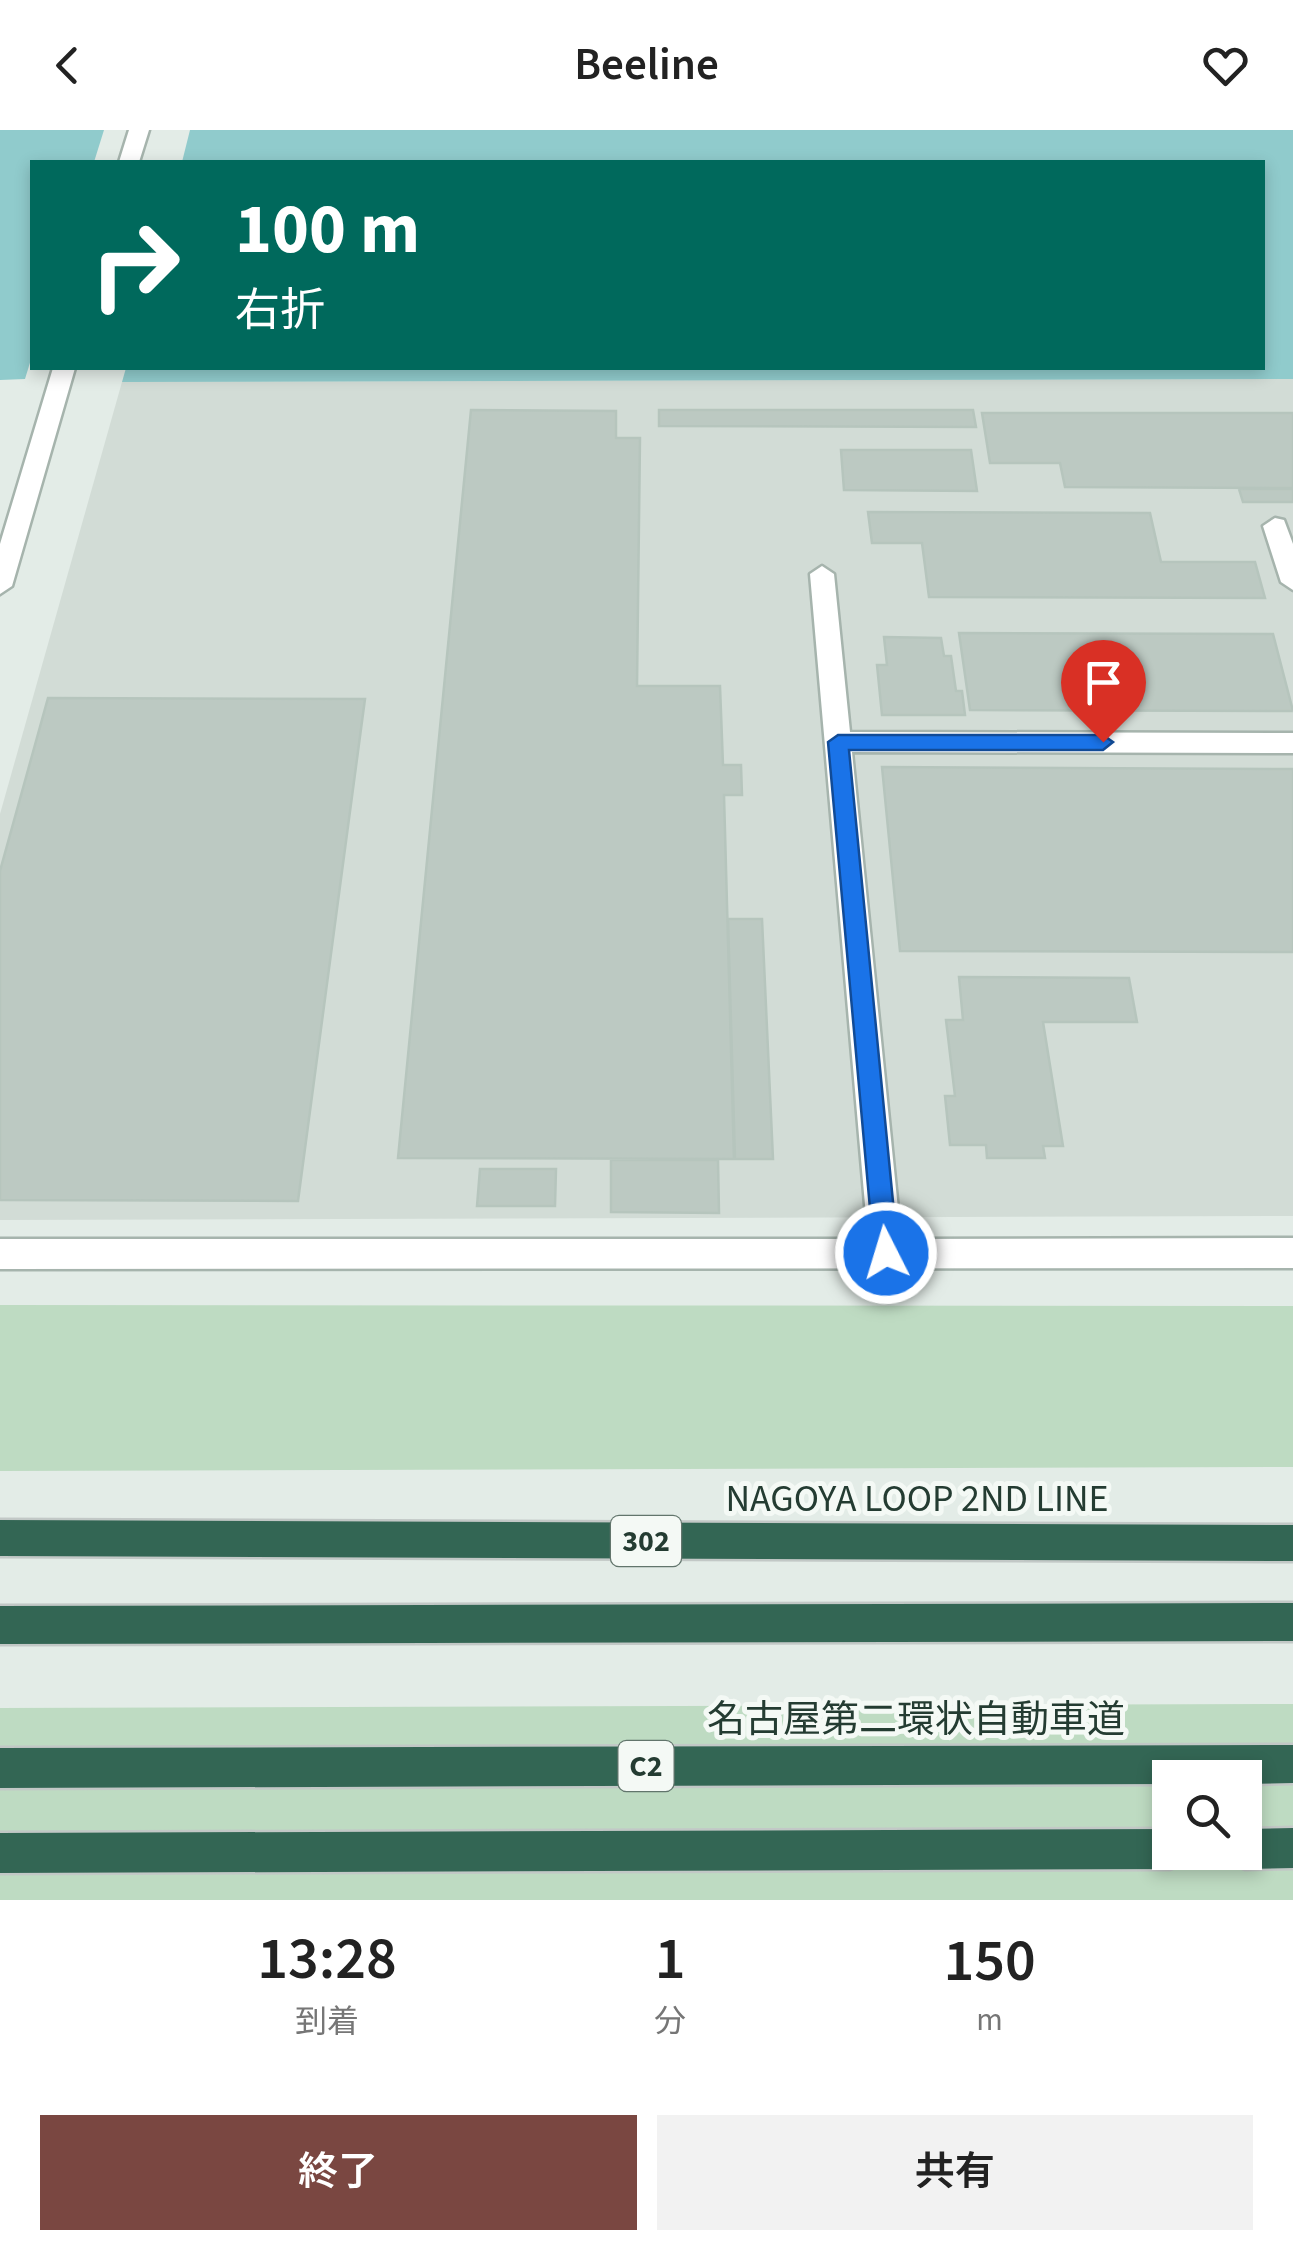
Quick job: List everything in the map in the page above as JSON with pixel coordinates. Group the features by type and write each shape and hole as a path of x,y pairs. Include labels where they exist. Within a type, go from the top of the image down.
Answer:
{"highway":[{"name":"NAGOYA LOOP 2ND LINE","path":"0,1538 1293,1543"},
{"path":"0,1625 1293,1622"},
{"name":"名古屋第二環状自動車道","path":"0,1768 1293,1764"},
{"path":"1262,1848 1293,1848"},
{"path":"0,1853 1152,1849"}],"street":[{"path":"129,160 139,130"},
{"path":"0,586 63,370"},
{"path":"1276,526 1293,582"},
{"path":"822,574 886,1253"},
{"path":"838,742 1293,743"},
{"path":"0,1254 1293,1253"}],"shaded area":[{"path":"1293,379 1293,1216 0,1220 0,814 122,382"}],"green space":[{"path":"0,1305 1293,1306 1293,1467 0,1471"},
{"path":"1293,1704 1293,1900 0,1900 0,1708"}],"water":[{"path":"0,130 104,130 95,160 30,160 30,363 25,379 0,380"},
{"path":"190,130 1293,130 1293,379 122,382 125,370 1265,370 1265,160 182,160"}],"building":[{"path":"471,410 616,411 616,438 640,438 637,686 720,686 723,765 741,765 742,795 724,795 734,1159 398,1158"},
{"path":"659,410 973,410 976,427 659,426"},
{"path":"982,413 1293,413 1293,488 1065,487 1060,463 990,463"},
{"path":"841,450 971,450 977,491 844,490"},
{"path":"1239,489 1293,489 1293,502 1243,502"},
{"path":"868,512 1150,513 1161,562 1255,562 1265,598 929,597 922,543 872,543"},
{"path":"959,633 1273,634 1293,711 970,710"},
{"path":"884,637 941,638 944,656 951,656 956,691 962,691 965,715 882,715 877,665 887,665"},
{"path":"48,698 365,699 298,1201 0,1200 0,871"},
{"path":"882,767 1293,769 1293,952 900,951"},
{"path":"728,919 762,919 773,1159 735,1159"},
{"path":"959,977 1129,978 1137,1022 1043,1022 1063,1146 1043,1146 1045,1158 987,1158 986,1145 950,1145 945,1096 955,1096 946,1020 963,1020"},
{"path":"611,1160 718,1160 719,1213 611,1212"},
{"path":"480,1169 556,1169 555,1206 477,1206"}],"route":[{"path":"886,1253 838,742 1103,742"}]}
